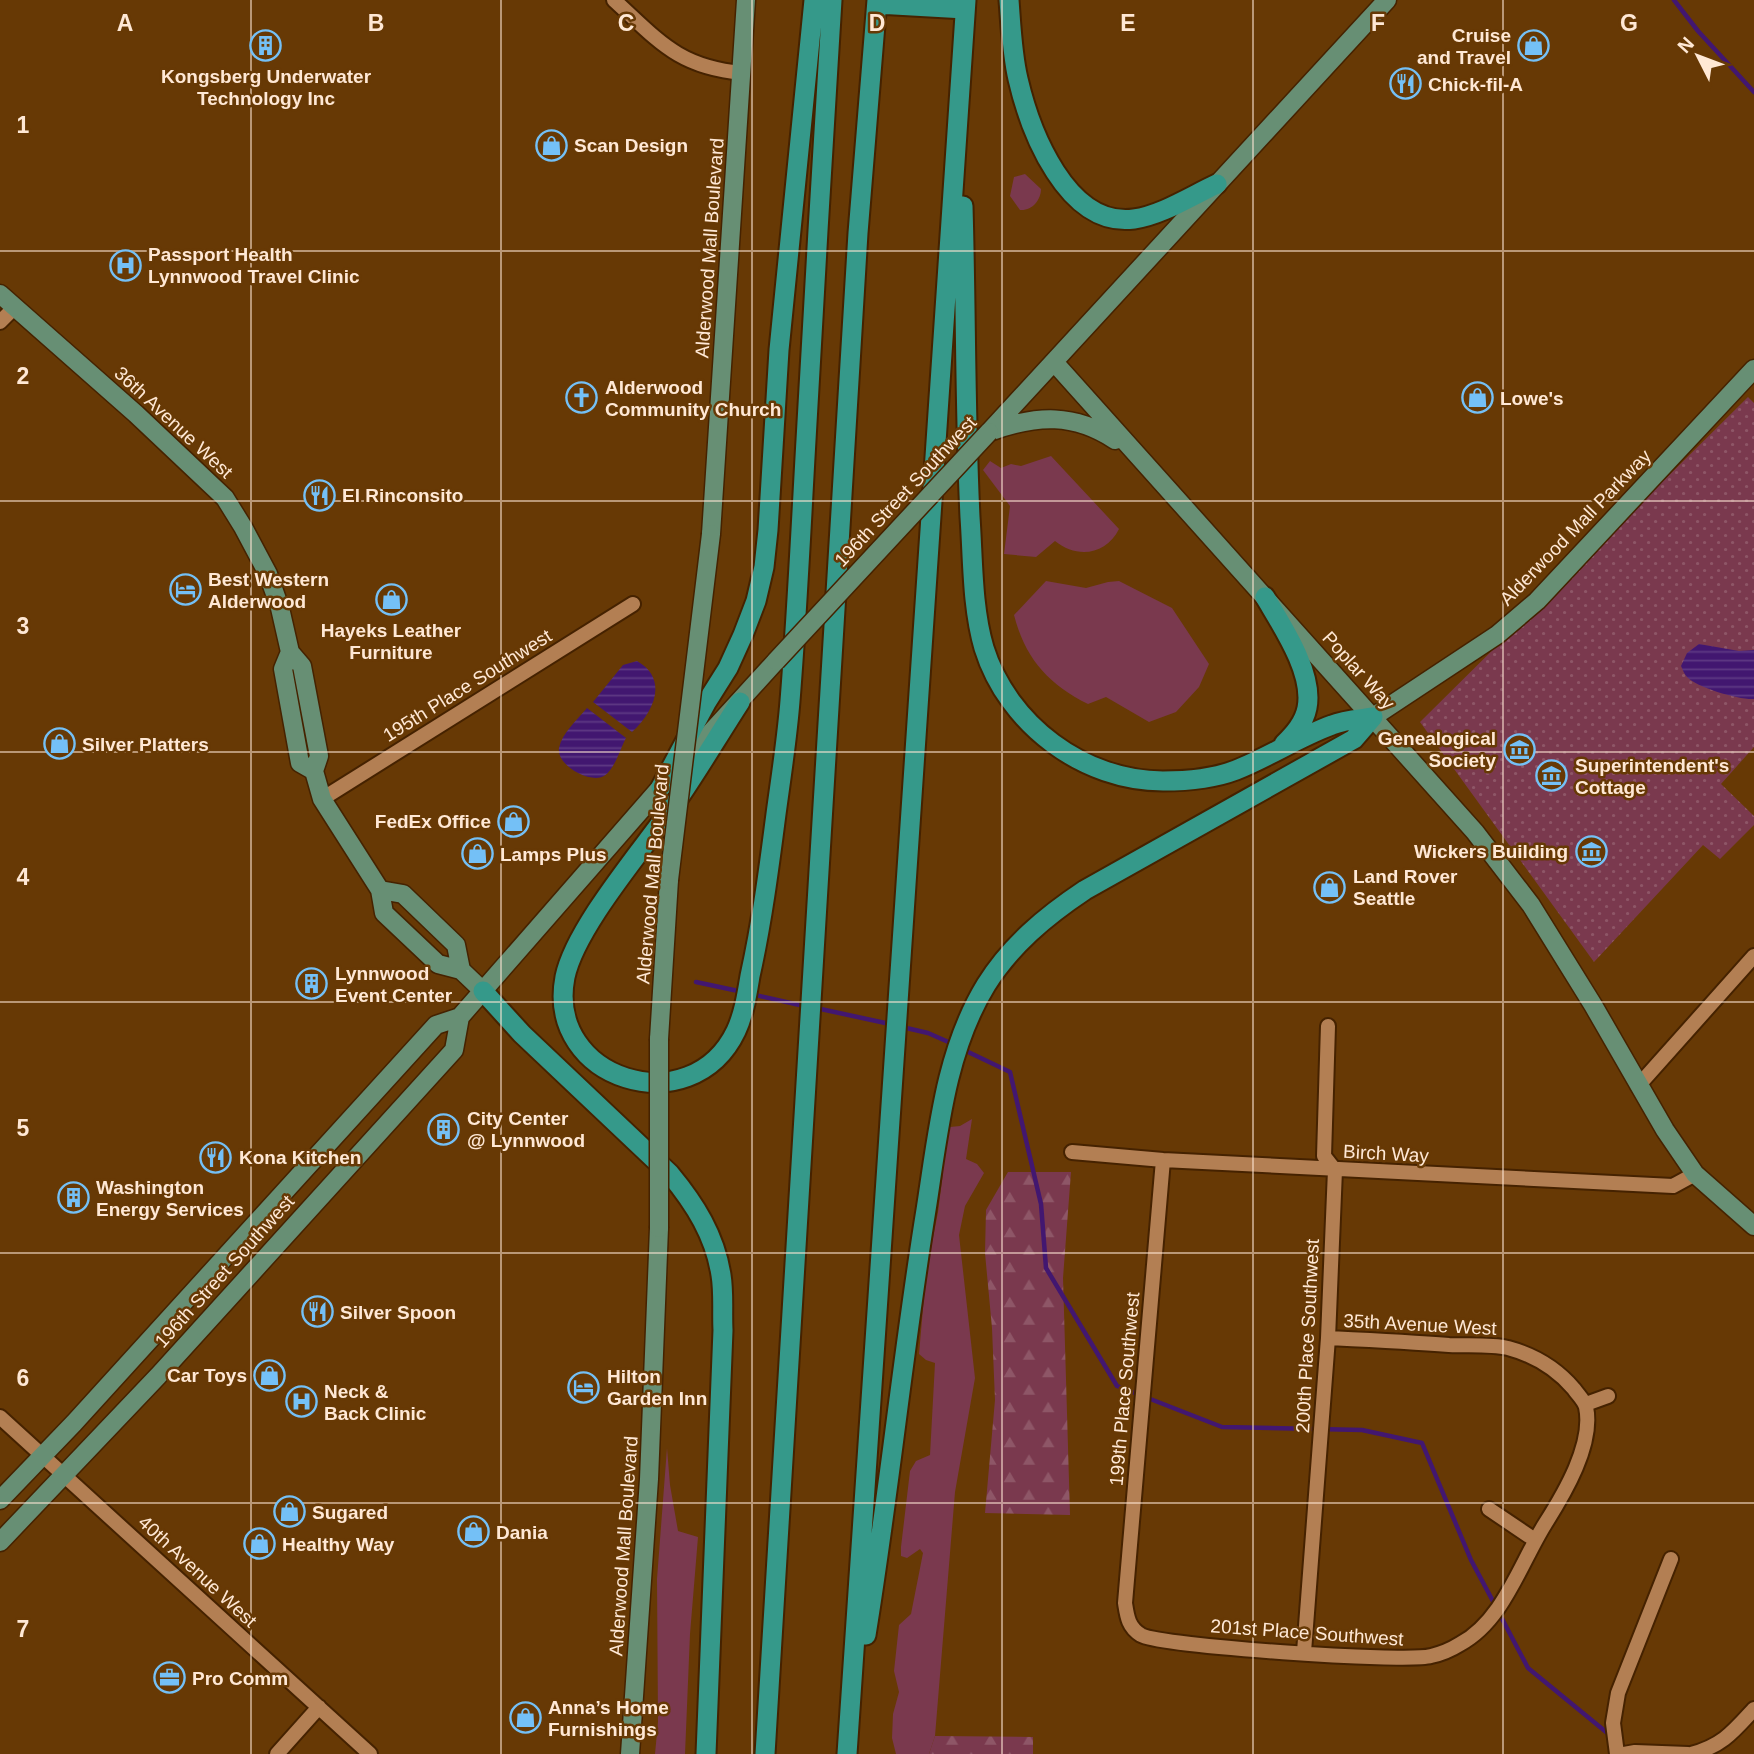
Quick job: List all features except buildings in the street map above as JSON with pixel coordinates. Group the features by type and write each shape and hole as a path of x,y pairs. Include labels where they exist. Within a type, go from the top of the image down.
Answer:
{"highway":[{"path":"661,787 733,657 756,601 764,567 779,350 814,0"},
{"path":"740,702 673,807 596,913 570,959 565,975 564,1001 575,1037 595,1062 628,1080 654,1084 672,1082 692,1075 718,1057 729,1045 738,1027 754,959 771,855 790,703 832,0"},
{"path":"1009,0 1018,77 1024,101 1049,160 1071,194 1098,214 1115,219 1133,219 1153,214 1217,184"},
{"path":"765,1754 858,233 877,2 965,5 847,1753"},
{"path":"960,89 966,314 965,418 973,566 977,612 984,648 1005,693 1035,729 1079,760 1104,771 1163,781 1197,779 1234,771 1334,723 1373,717"},
{"path":"1265,597 1286,633 1308,685 1307,707 1302,722 1278,750"},
{"path":"847,1753 880,1553 912,1293 940,1121 956,1055 967,1023 986,986 1010,953 1054,910 1354,739 1373,717"},
{"path":"483,991 522,1034 670,1174 689,1196 703,1221 715,1252 721,1277 723,1330 706,1754"}],"main road":[{"name":"Alderwood Mall Boulevard","path":"630,1754 649,1479 659,1228 659,1039 669,880 711,534 746,0"},
{"name":"196th Street Southwest","path":"0,1500 44,1456 436,1025 460,1017 661,787 1387,0"},
{"name":"36th Avenue West","path":"0,294 136,414 225,498 268,575 280,608 290,652 282,670 300,763 314,771 322,799 380,890 384,913 438,964 461,970 483,991"},
{"name":"Poplar Way","path":"1054,362 1475,832 1531,905 1593,1004 1638,1086 1695,1174 1754,1226"},
{"name":"Alderwood Mall Parkway","path":"1373,717 1496,635 1537,601 1754,369"},
{"path":"989,432 1020,421 1046,418 1079,422 1101,431 1133,452"},
{"name":"36th Avenue West","path":"380,890 403,894 456,945 461,970"},
{"name":"196th Street Southwest","path":"0,1542 233,1295 454,1050 460,1017"}],"street":[{"path":"614,0 663,45 685,59 705,68 741,73"},
{"path":"0,322 15,307"},
{"name":"195th Place Southwest","path":"322,799 633,604"},
{"path":"1638,1086 1754,956"},
{"name":"200th Place Southwest","path":"1304,1652 1328,1338 1335,1170 1324,1156 1328,1026"},
{"name":"Birch Way","path":"1072,1152 1335,1170 1673,1186 1695,1174"},
{"name":"199th Place Southwest","path":"1128,1620 1125,1603 1163,1160"},
{"name":"35th Avenue West","path":"1328,1338 1505,1348 1527,1354 1549,1366 1565,1379 1586,1404"},
{"path":"1586,1404 1608,1395"},
{"name":"201st Place Southwest","path":"1128,1620 1133,1629 1143,1637 1195,1645 1401,1659 1431,1656 1459,1644 1476,1634 1492,1616 1562,1496 1581,1451 1587,1424 1586,1404"},
{"name":"40th Avenue West","path":"0,1417 370,1754"},
{"path":"1489,1509 1535,1540"},
{"path":"1617,1754 1613,1723 1618,1693 1671,1559"},
{"path":"277,1754 318,1707"},
{"path":"1624,1754 1690,1754 1708,1749 1726,1739 1754,1709"}],"green space":[{"path":"1025,174 1041,189 1041,193 1032,207 1020,210 1010,196 1014,177"},
{"path":"1748,397 1754,403 1754,747 1721,784 1754,816 1754,825 1720,859 1703,845 1594,962 1420,722"},
{"path":"1051,456 1119,529 1107,544 1090,552 1072,550 1055,541 1036,557 1004,554 1010,506 983,470 990,461 1001,468 1011,464 1021,466"},
{"path":"1046,581 1086,588 1119,581 1172,608 1209,664 1199,687 1176,712 1149,722 1106,697 1088,704 1061,688 1032,657 1014,615"},
{"path":"972,1119 966,1159 977,1164 984,1173 965,1206 959,1235 975,1378 955,1492 935,1736 929,1754 896,1754 892,1738 893,1714 899,1692 894,1671 899,1625 911,1614 923,1553 920,1549 907,1558 901,1556 901,1547 910,1471 916,1461 930,1455 935,1363 919,1354 926,1274 938,1212 943,1173 941,1164 950,1127 960,1126"},
{"path":"1008,1172 1071,1172 1063,1278 1070,1515 985,1513 995,1400 985,1253 986,1210"},
{"path":"667,1448 678,1531 698,1537 690,1634 685,1754 655,1754 658,1722 657,1579"},
{"path":"935,1736 1033,1737 1033,1754 929,1754"}],"shaded area":[{"path":"1699,644 1739,651 1754,650 1754,699 1719,692 1687,677 1681,666 1687,653"},
{"path":"637,661 647,668 653,677 655,696 647,715 632,732 593,702 623,665"},
{"path":"587,708 626,738 611,769 598,778 575,771 559,754 563,737"}],"waterway":[{"path":"1674,0 1698,31 1754,92"},
{"path":"696,982 743,992"},
{"path":"751,994 804,1006"},
{"path":"816,1008 890,1024"},
{"path":"902,1027 928,1033 953,1044"},
{"path":"964,1050 1010,1072 1041,1204 1046,1268 1117,1386 1222,1427 1362,1430 1422,1443 1471,1560 1495,1605"},
{"path":"1499,1613 1528,1668 1611,1736"}],"place":[{"name":"Kongsberg Underwater Technology Inc","path":"266,45"},
{"name":"Cruise and Travel","path":"1534,46"},
{"name":"Chick-fil-A","path":"1405,84"},
{"name":"Scan Design","path":"551,145"},
{"name":"Passport Health Lynnwood Travel Clinic","path":"125,265"},
{"name":"Alderwood Community Church","path":"582,398"},
{"name":"Lowe's","path":"1477,398"},
{"name":"El Rinconsito","path":"319,495"},
{"name":"Best Western Alderwood","path":"185,590"},
{"name":"Hayeks Leather Furniture","path":"391,599"},
{"name":"Silver Platters","path":"59,744"},
{"name":"Genealogical Society","path":"1519,749"},
{"name":"Superintendent's Cottage","path":"1552,776"},
{"name":"FedEx Office","path":"514,821"},
{"name":"Wickers Building","path":"1591,851"},
{"name":"Lamps Plus","path":"477,854"},
{"name":"Land Rover Seattle","path":"1330,887"},
{"name":"Lynnwood Event Center","path":"312,984"},
{"name":"City Center @ Lynnwood","path":"444,1129"},
{"name":"Kona Kitchen","path":"216,1157"},
{"name":"Washington Energy Services","path":"73,1198"},
{"name":"Silver Spoon","path":"317,1312"},
{"name":"Car Toys","path":"270,1375"},
{"name":"Hilton Garden Inn","path":"584,1387"},
{"name":"Neck & Back Clinic","path":"301,1402"},
{"name":"Sugared","path":"289,1512"},
{"name":"Dania","path":"473,1532"},
{"name":"Healthy Way","path":"259,1544"},
{"name":"Pro Comm","path":"169,1678"},
{"name":"Anna’s Home Furnishings","path":"525,1718"}]}
